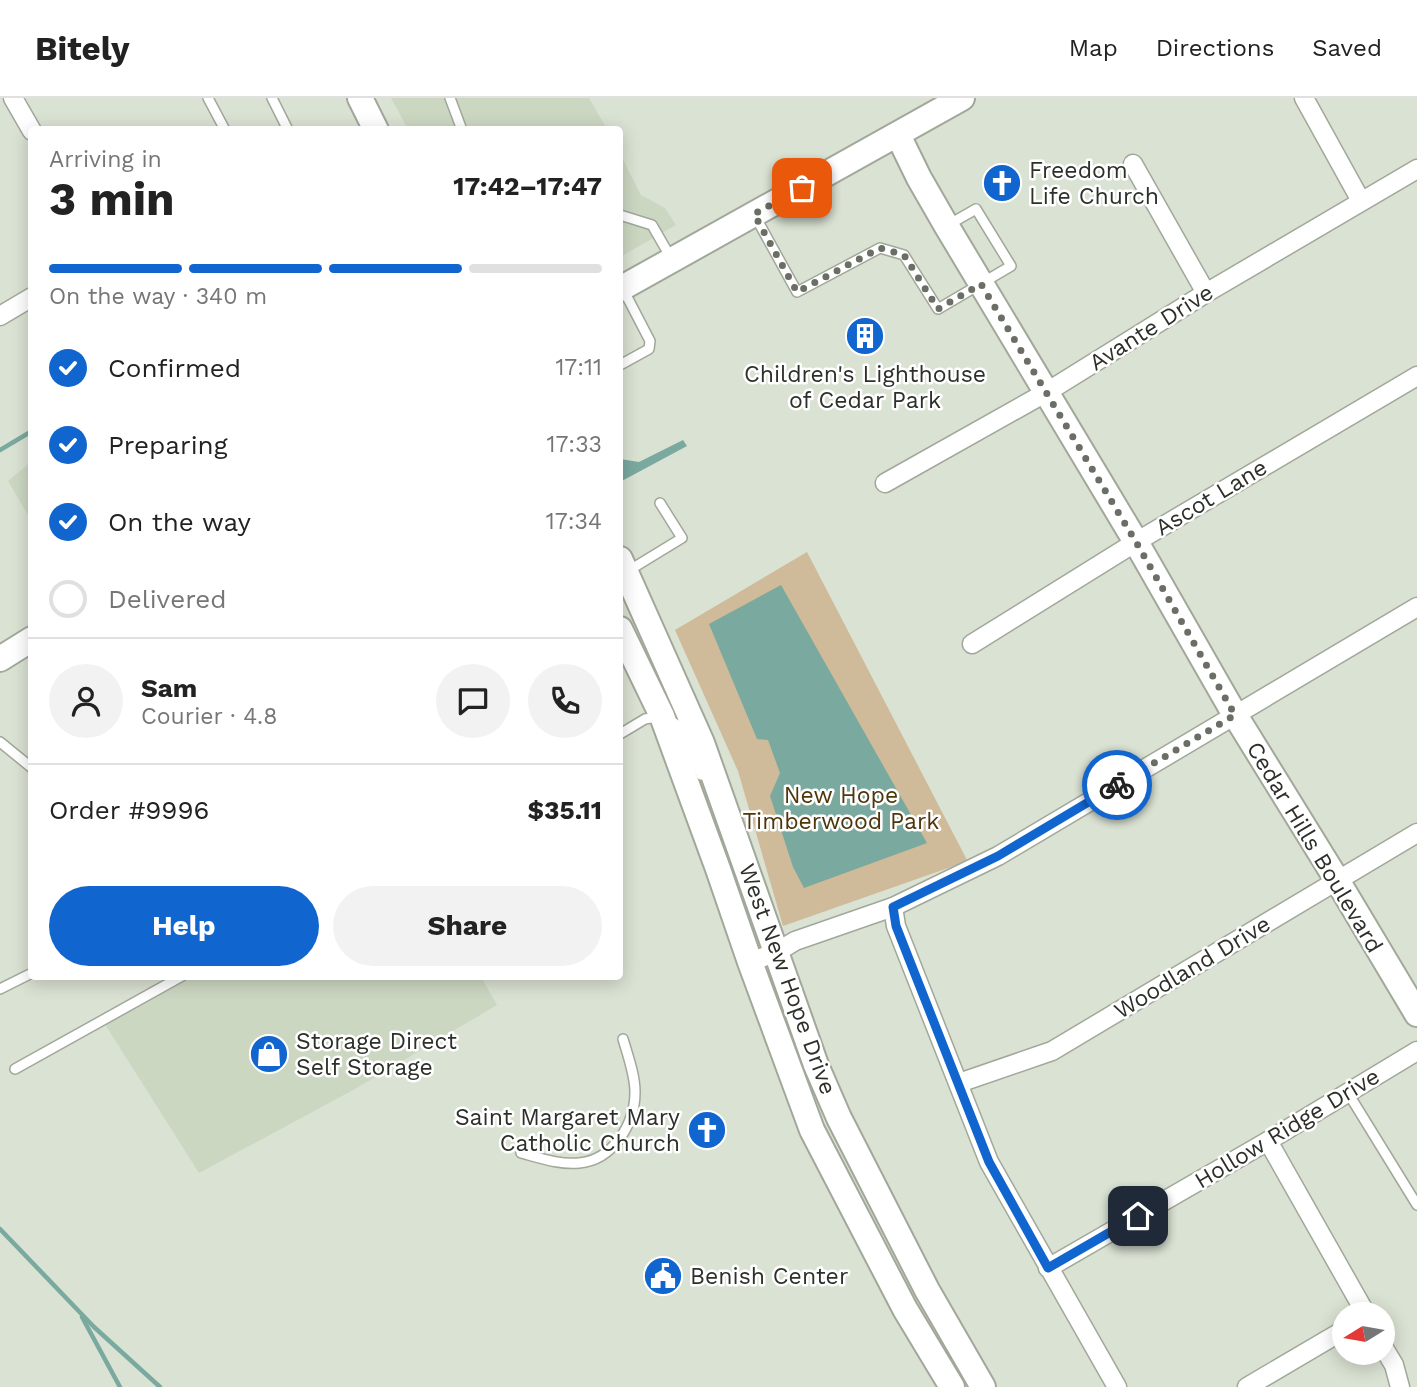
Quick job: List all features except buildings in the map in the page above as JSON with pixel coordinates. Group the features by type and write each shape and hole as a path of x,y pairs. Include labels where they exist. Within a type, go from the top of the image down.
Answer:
{"main road":[{"path":"345,98 359,126"},
{"path":"360,98 374,126"},
{"path":"376,98 391,126"},
{"path":"623,288 962,98"},
{"name":"Cedar Hills Boulevard","path":"898,135 946,225 1136,542 1235,715 1417,1014"},
{"name":"West New Hope Drive","path":"623,566 702,743 720,809 777,952 816,1065 839,1118 927,1290 984,1387"},
{"name":"West New Hope Drive","path":"623,635 662,716 812,1130 905,1309 952,1387"},
{"path":"0,659 28,642"}],"street":[{"path":"13,98 29,126"},
{"path":"1304,98 1361,201"},
{"path":"1133,164 1206,293"},
{"name":"Avante Drive","path":"885,483 1046,392 1206,293 1417,169"},
{"path":"0,316 28,299"},
{"name":"Ascot Lane","path":"972,644 1136,542 1417,376"},
{"path":"750,962 777,952 795,941 893,907 998,856 1417,607"},
{"name":"Woodland Drive","path":"959,1083 1052,1051 1417,833"},
{"path":"893,907 896,926 989,1162 1116,1387"},
{"name":"Hollow Ridge Drive","path":"1048,1268 1417,1051"},
{"path":"1268,1141 1359,1302"},
{"path":"1247,1387 1332,1336"},
{"path":"1394,1365 1400,1387"}],"lane":[{"path":"208,98 223,126"},
{"path":"272,98 286,126"},
{"path":"450,98 460,126"},
{"path":"754,214 797,292 880,248 904,255 938,309 1011,266 976,209 946,225"},
{"path":"623,217 652,225 672,259"},
{"path":"623,293 650,341 649,349 623,363"},
{"path":"623,566 682,538 660,503"},
{"path":"623,732 645,719 662,716 681,727 706,789"},
{"path":"0,742 28,765"},
{"path":"0,989 28,975"},
{"path":"15,1069 175,980"},
{"path":"521,1153 558,1162 581,1163 598,1157 617,1143 629,1122 635,1093 632,1070 623,1040"},
{"path":"1348,1093 1417,1205"}],"shaded area":[{"path":"391,98 589,98 605,126 406,126"},
{"path":"623,160 641,195 665,208 676,225 623,255"},
{"path":"28,464 28,515 8,481"},
{"name":"Storage Direct Self Storage","path":"167,980 483,980 497,1005 355,1089 199,1173 101,1018"}],"green space":[{"name":"New Hope Timberwood Park","path":"807,552 967,860 783,926 738,771 675,630"}],"water":[{"path":"683,440 687,446 623,480 623,459 639,462"},
{"path":"781,585 927,843 804,888 793,867 770,796 780,773 768,740 757,739 709,624"}],"waterway":[{"path":"0,450 28,433"},
{"path":"0,1229 94,1327 160,1387"},
{"path":"82,1317 120,1387"}],"way so far":[{"path":"802,188 754,214 797,292 880,248 904,255 938,309 981,284 1136,542 1235,715 1117,785"}],"place":[{"name":"Freedom Life Church","path":"1002,183"},
{"name":"Children's Lighthouse of Cedar Park","path":"865,336"},
{"name":"Storage Direct Self Storage","path":"269,1054"},
{"name":"Saint Margaret Mary Catholic Church","path":"707,1130"},
{"name":"Benish Center","path":"663,1276"}],"route":[{"path":"1117,785 998,856 893,907 896,926 989,1162 1048,1268 1138,1216"}]}
